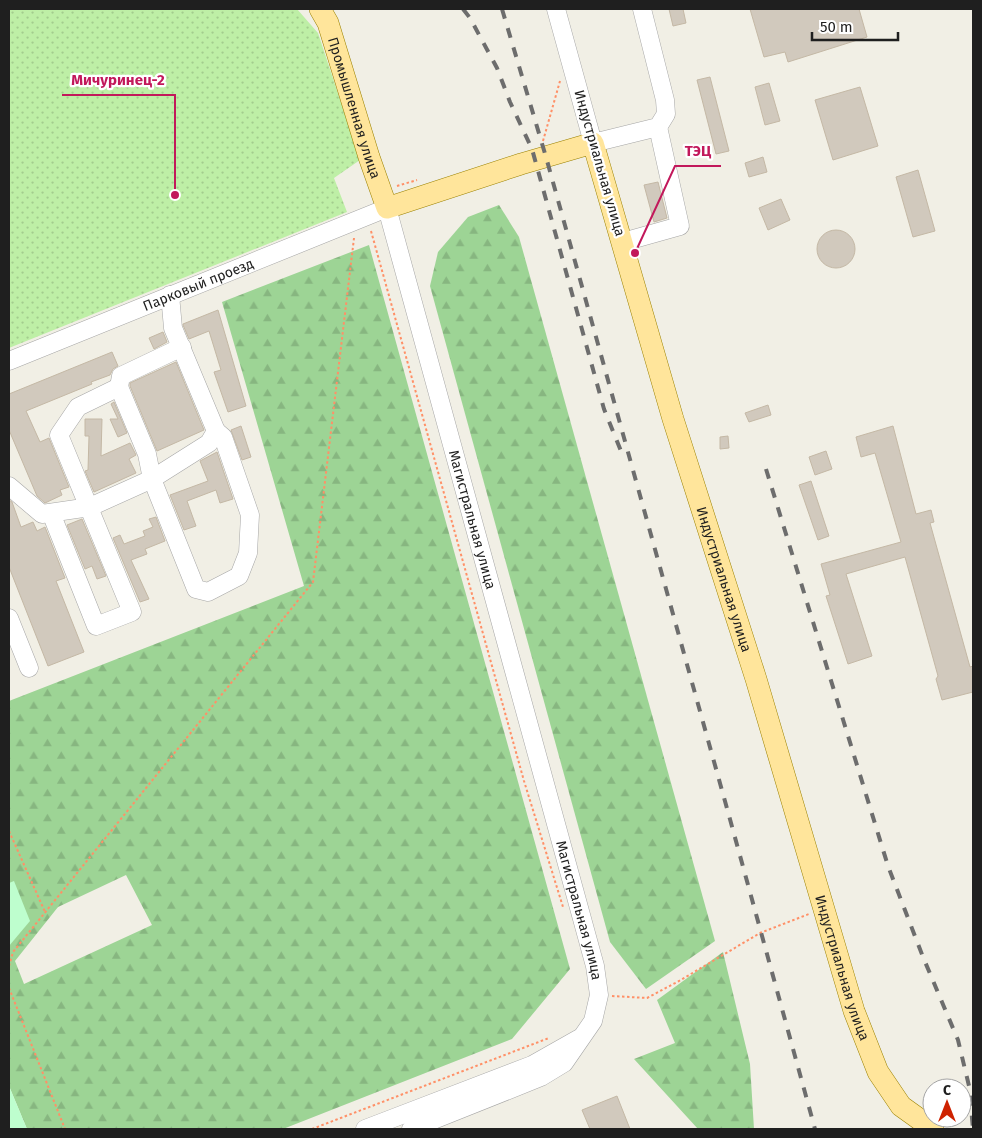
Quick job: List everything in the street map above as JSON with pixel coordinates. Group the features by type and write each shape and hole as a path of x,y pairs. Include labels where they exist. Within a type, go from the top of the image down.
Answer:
{"main road":[{"name":"Промышленная улица","path":"320,9 328,22 380,204"},
{"path":"380,204 593,143"},
{"name":"Индустриальная улица","path":"593,143 673,419 756,679 854,1011 878,1072 902,1106 932,1129"}],"street":[{"name":"Индустриальная улица","path":"556,9 593,143"},
{"path":"593,143 658,126 666,114 665,100 642,9"},
{"path":"623,242 680,226 658,126"},
{"name":"Парковый проезд","path":"9,361 170,295 380,204"},
{"name":"Магистральная улица","path":"380,204 595,966 600,996 593,1021 564,1063 541,1077 411,1129"},
{"path":"170,295 173,328 182,347 216,430 223,438 250,515 248,553 239,576 208,592 196,589 152,479 147,454 119,387 121,376 182,347"},
{"path":"51,513 96,626 132,612 59,435 78,407 119,387"},
{"path":"9,486 42,514 90,507 152,479 210,443 216,430"},
{"path":"9,618 29,668"},
{"path":"365,1129 532,1065 582,1037"}],"path":[{"path":"542,146 561,78"},
{"path":"420,179 380,204 370,228 522,772 565,914"},
{"path":"9,966 13,952 313,582 354,233"},
{"path":"9,831 45,912"},
{"path":"600,996 647,998 760,932 823,909"},
{"path":"9,988 66,1129"},
{"path":"312,1129 553,1036"}],"green space":[{"path":"9,9 297,9 318,33 360,160 334,178 347,212 9,348"},
{"path":"499,205 519,237 715,941 646,989 610,942 430,286 438,252 468,217"},
{"path":"369,245 570,969 512,1039 283,1129 27,1129 9,1086 9,701 304,586 222,302","holes":["126,875 152,925 24,984 15,961 58,907"]},
{"path":"14,881 30,921 9,946 9,883"},
{"path":"723,952 750,1064 754,1129 698,1129 634,1059 675,1043 657,1000"},
{"path":"9,1086 27,1129 9,1129"}],"building":[{"path":"669,9 683,9 686,23 673,26"},
{"path":"750,9 859,9 867,37 788,62 785,52 764,57"},
{"path":"710,77 729,151 716,154 697,80"},
{"path":"769,83 780,121 765,125 755,87"},
{"path":"860,87 878,146 833,160 815,100"},
{"path":"763,157 767,172 749,177 745,163"},
{"path":"918,170 935,231 913,237 896,177"},
{"path":"658,182 667,218 654,222 644,185"},
{"path":"781,199 790,220 768,230 759,208"},
{"path":"836,230 850,235 855,249 850,263 836,268 822,263 817,249 822,235"},
{"path":"218,310 246,406 228,412 214,372 221,370 209,331 189,339 183,325"},
{"path":"163,332 167,342 154,349 149,338"},
{"path":"112,352 118,366 113,369 110,375 26,411 40,442 49,438 69,487 60,490 62,495 45,503 37,496 9,430 9,394"},
{"path":"176,362 204,430 157,451 130,383"},
{"path":"114,402 127,433 118,437 110,419 118,419 111,404"},
{"path":"768,405 771,415 749,422 745,413"},
{"path":"85,419 102,419 101,456 130,443 136,455 129,459 136,473 94,492 85,471 88,470 89,436 85,436"},
{"path":"241,426 251,457 242,460 231,430"},
{"path":"893,426 916,514 931,510 934,522 930,523 970,667 973,666 973,692 942,700 936,679 938,676 905,557 846,574 872,656 848,664 826,596 830,595 821,564 901,542 875,453 861,457 856,437"},
{"path":"728,436 729,448 720,449 720,437"},
{"path":"826,451 832,469 815,475 809,457"},
{"path":"217,452 233,499 220,503 216,490 187,501 196,526 184,530 170,495 208,481 200,461"},
{"path":"811,481 829,536 818,540 799,485"},
{"path":"9,500 12,502 21,527 33,522 37,531 45,527 65,578 56,581 84,652 48,666 9,567"},
{"path":"156,517 165,541 145,549 147,554 131,560 149,599 140,602 113,538 120,535 124,544 145,536 143,531 153,527 149,519"},
{"path":"82,519 106,576 97,579 92,566 85,569 67,525"},
{"path":"617,1096 630,1129 590,1129 582,1110"}],"railway":[{"path":"463,9 470,18 497,68 510,102 532,149 604,409 623,456"},
{"path":"502,9 546,157 815,1129"},
{"path":"766,469 888,866 958,1040 969,1086 973,1129"}],"place":[{"name":"Мичуринец-2","path":"175,195"},
{"name":"ТЭЦ","path":"635,253"}]}
